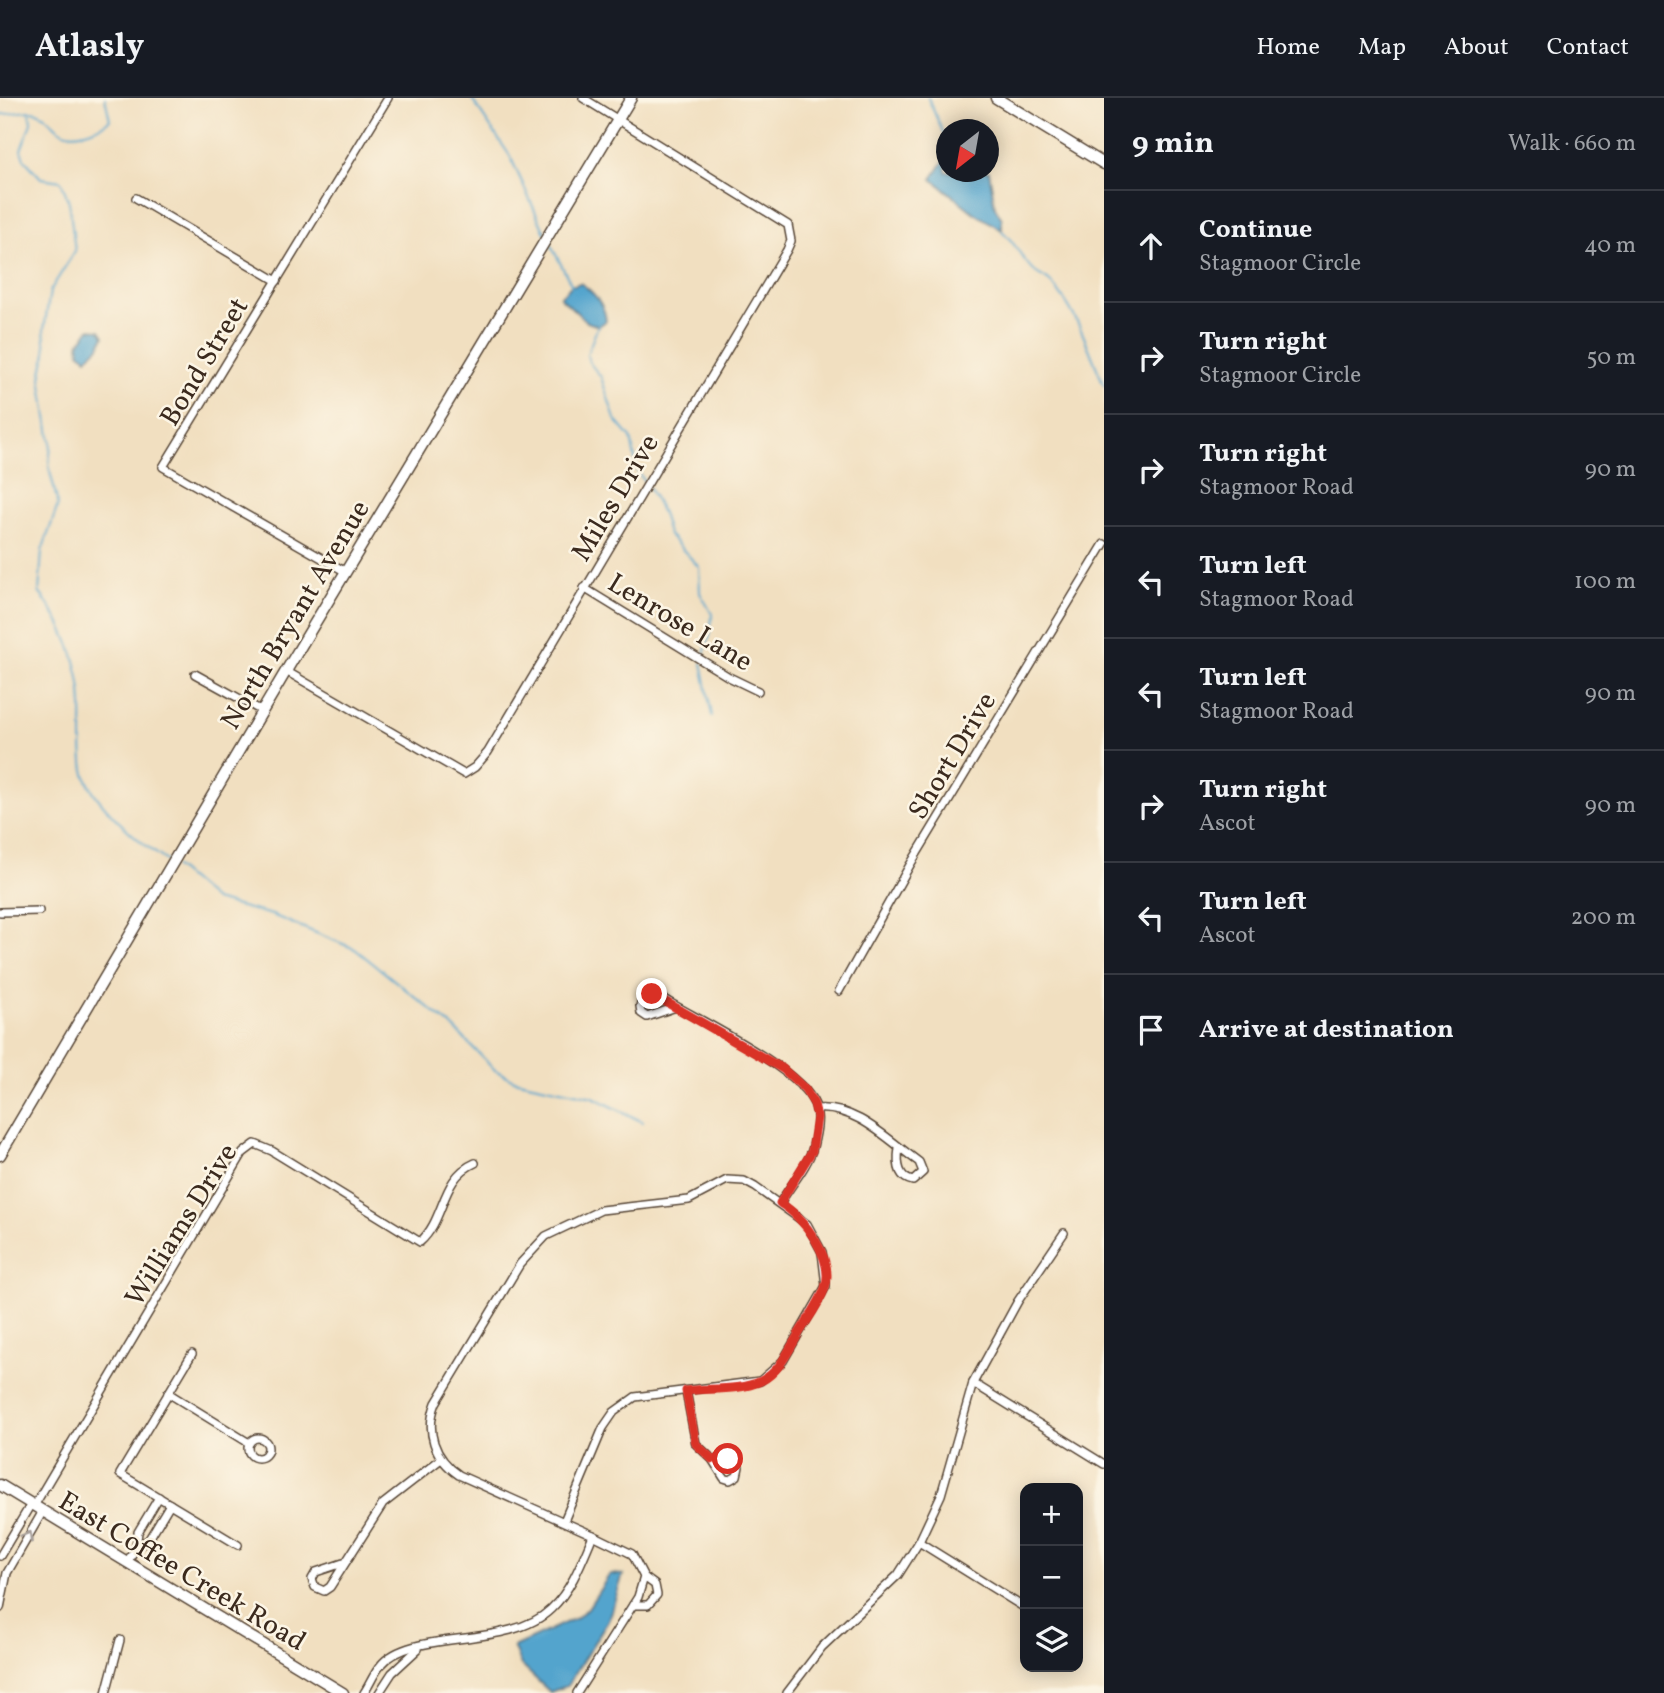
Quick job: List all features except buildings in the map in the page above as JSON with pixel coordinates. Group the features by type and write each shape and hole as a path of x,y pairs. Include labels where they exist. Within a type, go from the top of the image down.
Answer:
{"street":[{"name":"Bond Street","path":"345,572 163,467 388,98"},
{"path":"583,98 618,120"},
{"name":"North Bryant Avenue","path":"1,1152 345,572 631,98"},
{"path":"996,98 1104,163"},
{"name":"Miles Drive","path":"286,671 464,774 475,767 488,751 787,250 791,235 788,225 774,215 618,120"},
{"path":"136,198 277,281"},
{"name":"Short Drive","path":"839,991 964,775 1104,544"},
{"name":"Lenrose Lane","path":"584,588 729,677 758,691"},
{"path":"195,674 262,711"},
{"path":"0,912 39,911"},
{"path":"676,1007 647,1017 641,1013 639,1006 643,998 652,994 676,1007 783,1069 805,1089 816,1109 812,1151 780,1203"},
{"path":"816,1109 833,1107 850,1112 899,1148 922,1167 919,1178 913,1181 903,1177 900,1171 899,1148"},
{"name":"Williams Drive","path":"36,1507 243,1153 250,1147 255,1144 272,1151 420,1242 432,1231 453,1180 475,1163"},
{"path":"564,1521 603,1428 614,1412 635,1397 760,1381 783,1361 826,1286 822,1252 807,1224 780,1203 744,1181 727,1180 690,1200 601,1210 546,1236 520,1264 436,1402 431,1431 441,1458 459,1475 628,1550 640,1564 644,1577 641,1591 577,1693"},
{"path":"787,1693 822,1647 898,1576 919,1542 941,1495 973,1383 1018,1301 1064,1233"},
{"path":"192,1354 120,1474 238,1545"},
{"path":"973,1383 1104,1464"},
{"path":"686,1391 696,1444 712,1459"},
{"path":"168,1393 249,1443"},
{"path":"343,1563 316,1572 312,1579 315,1587 328,1589 383,1504 441,1458"},
{"name":"East Coffee Creek Road","path":"0,1485 343,1693"},
{"path":"136,1548 138,1532 159,1497"},
{"path":"127,1562 136,1548 149,1539 170,1504"},
{"path":"0,1556 36,1507"},
{"path":"0,1608 11,1566 36,1507"},
{"path":"364,1693 382,1664 401,1650 506,1632 540,1618 567,1590 593,1535"},
{"path":"919,1542 1020,1605"},
{"path":"633,1605 648,1605 657,1595 655,1585 644,1577"},
{"path":"106,1693 120,1640"},
{"path":"379,1693 392,1673 422,1647"}],"water":[{"path":"936,173 936,182 991,182 995,207 1002,219 1002,230 973,212 932,179"},
{"path":"580,283 594,294 601,304 606,321 598,326 587,322 560,297 571,286"},
{"path":"90,329 100,330 104,336 99,347 87,358 80,353 79,343"},
{"path":"610,1574 623,1575 608,1620 567,1686 550,1692 521,1665 513,1647 576,1618 588,1608"}],"waterway":[{"path":"0,114 37,112 59,129 71,134 78,133 92,130 110,120 105,98"},
{"path":"471,98 510,156 545,233"},
{"path":"928,98 937,119"},
{"path":"30,112 31,123 21,150 24,159 41,178 61,181 69,202 75,251 50,291 44,330 46,353 41,378 51,443 49,467 58,505 42,551 39,592 56,617 75,659 81,690 83,767 90,786 120,823 168,862"},
{"path":"1002,231 1035,272 1051,283 1068,306 1082,331 1104,385"},
{"path":"549,241 572,286"},
{"path":"598,326 587,354 589,362 601,377 615,419 631,438 637,470 646,484"},
{"path":"649,488 662,513 668,534 699,567 700,593 712,614 710,635 703,657"},
{"path":"702,663 712,716"},
{"path":"175,867 214,900 272,915 355,949 453,1027 495,1070 514,1080 593,1097 643,1122"}],"route":[{"path":"652,994 783,1069 805,1089 814,1104 817,1117 812,1151 780,1203 807,1224 822,1252 826,1286 783,1361 773,1372 760,1381 745,1385 686,1391 691,1429 696,1444 712,1459 728,1459"}]}
